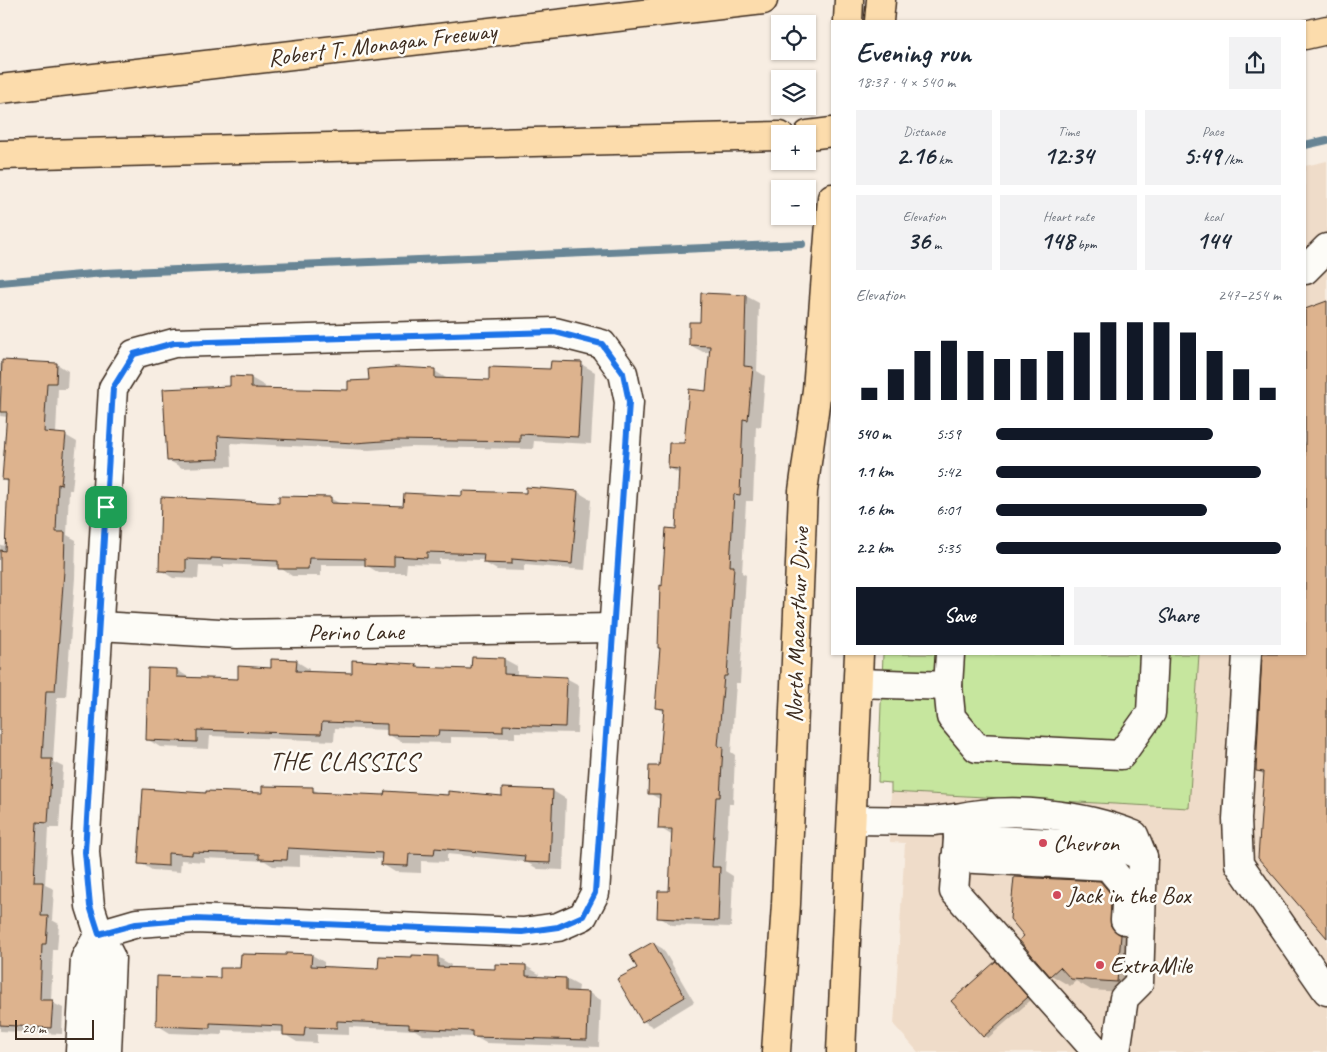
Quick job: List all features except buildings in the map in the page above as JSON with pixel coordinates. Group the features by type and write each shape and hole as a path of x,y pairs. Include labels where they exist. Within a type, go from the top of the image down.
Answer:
{"main road":[{"name":"Robert T. Monagan Freeway","path":"0,89 763,0"},
{"path":"848,20 849,0"},
{"path":"879,20 881,0"},
{"path":"1306,35 1327,30"},
{"path":"816,134 831,132"},
{"path":"0,156 771,136"},
{"name":"North Macarthur Drive","path":"776,1052 786,894 802,492 817,390 831,211"},
{"path":"841,1052 860,655"}],"street":[{"path":"1306,269 1327,248"},
{"path":"80,1052 86,959 99,934 136,924 195,919 522,932 558,927 583,916 595,893 629,402 623,373 602,344 555,332 174,343 134,354 113,388 85,852 90,906 99,934 111,958 107,1052"},
{"name":"Perino Lane","path":"99,626 237,634 613,628"},
{"path":"950,655 948,686 951,717 977,748 1121,756 1151,713 1154,655"},
{"path":"1247,655 1237,819 1239,864 1327,991"},
{"path":"858,682 948,686"},
{"path":"853,820 933,821 957,838 1108,866 1127,889 1121,981 1124,998 1116,1052"},
{"path":"957,838 1121,847 1143,857 1139,983 1124,998"},
{"path":"957,838 954,891 1097,1052"}],"shaded area":[{"path":"1327,161 1327,1052 918,1052 894,1025 905,843 890,842 891,792 1188,808 1199,655 1306,655 1306,166"}],"green space":[{"path":"883,655 1199,655 1189,808 891,792 891,783 878,782"}],"waterway":[{"path":"1306,145 1327,140"},
{"path":"0,282 104,273 802,244"}],"place":[{"name":"Chevron","path":"1043,843"},
{"name":"Jack in the Box","path":"1057,895"},
{"name":"ExtraMile","path":"1100,965"}],"district":[{"name":"THE CLASSICS","path":"344,762"}],"route":[{"path":"555,332 602,344 623,373 629,402 595,893 583,916 558,927 522,932 195,919 136,924 99,934 90,906 85,852 106,507 113,388 134,354 174,343 555,332"}]}
